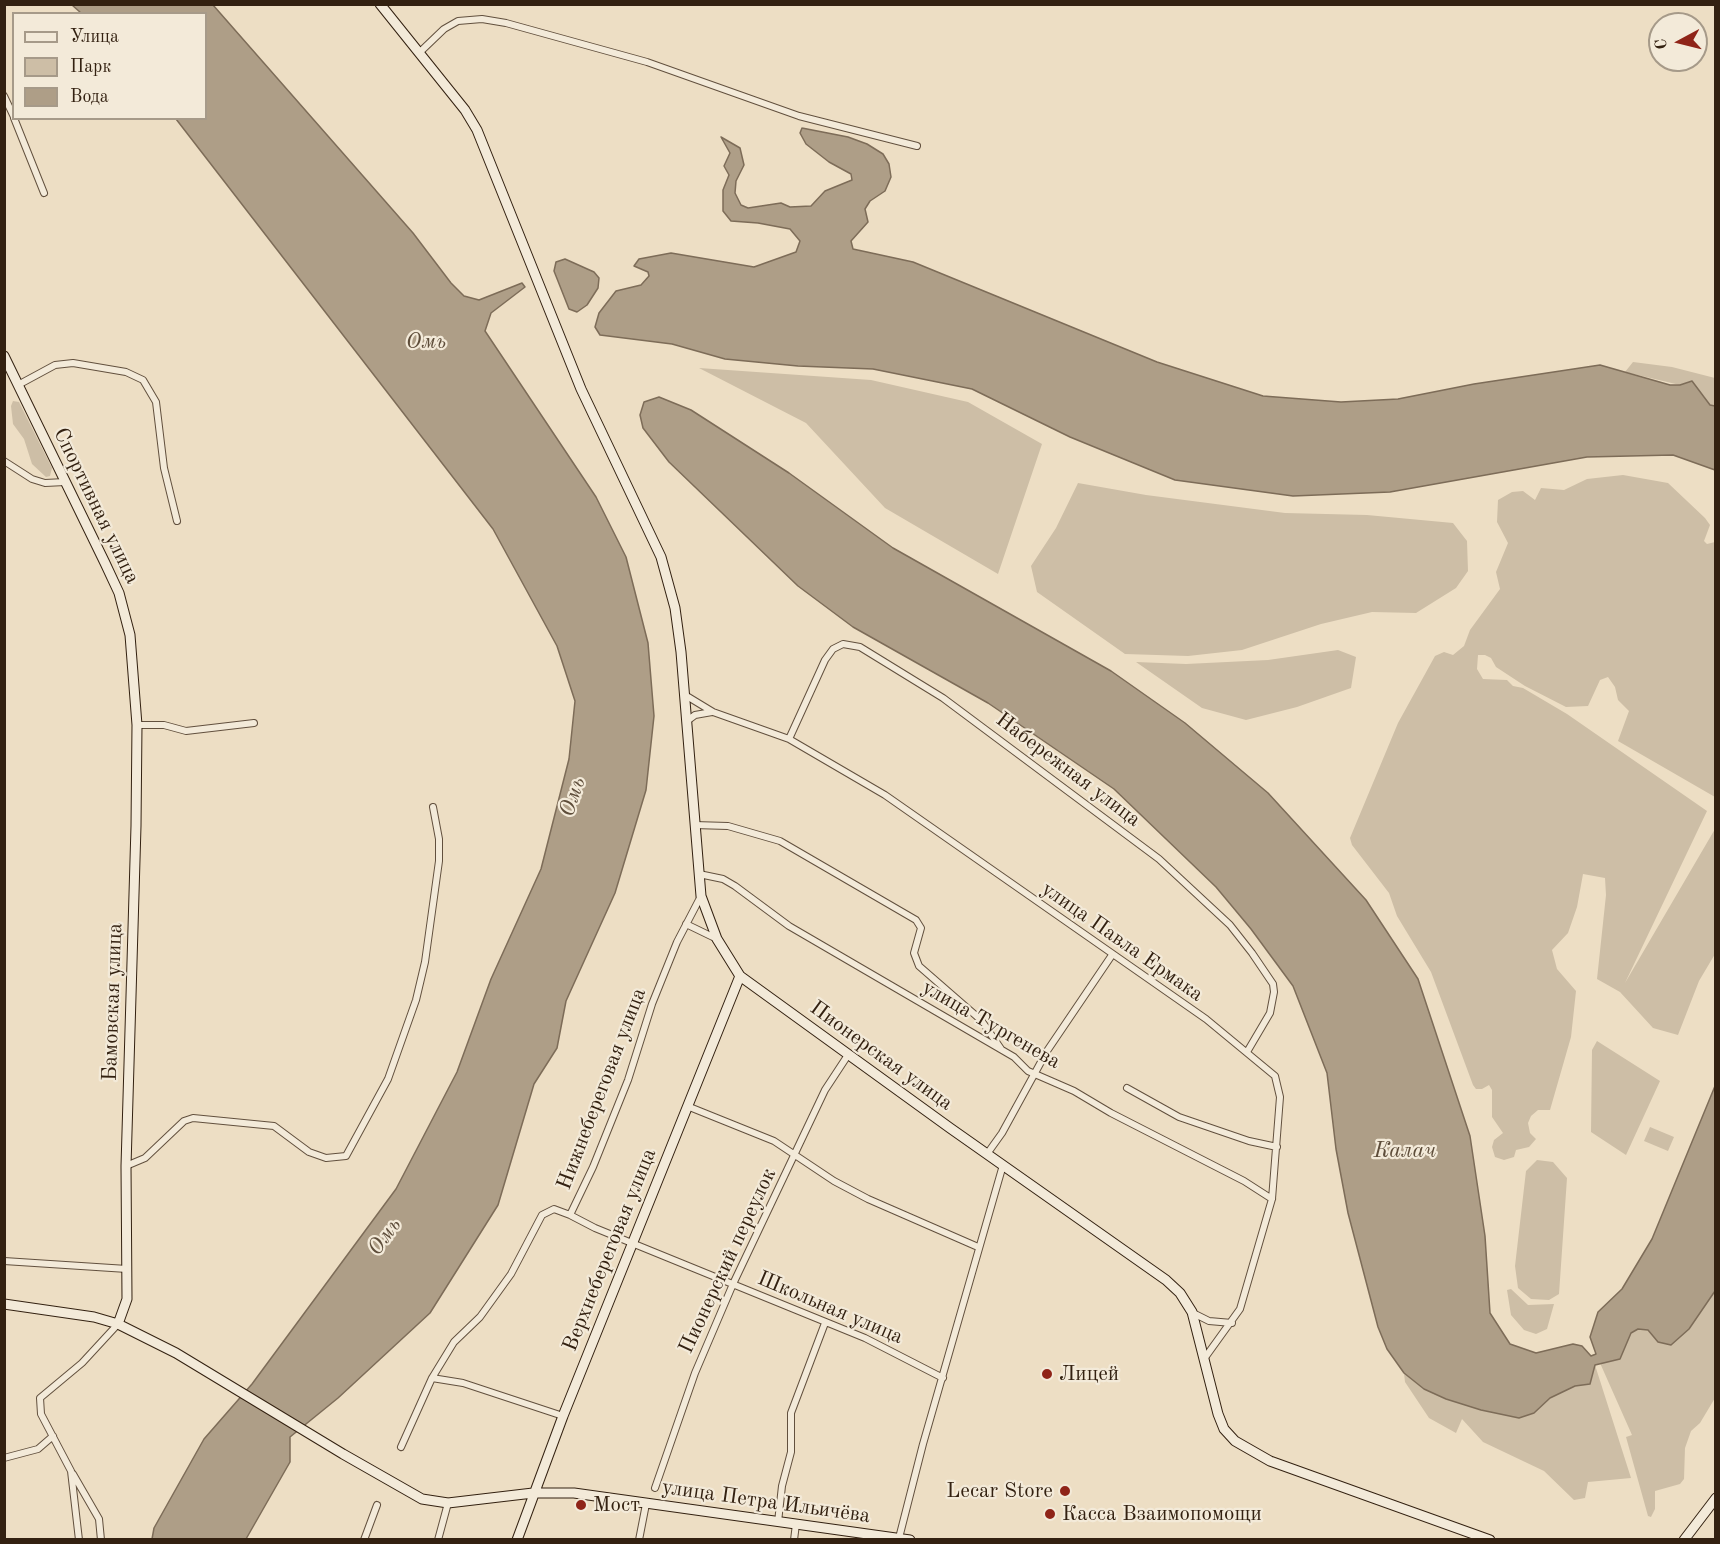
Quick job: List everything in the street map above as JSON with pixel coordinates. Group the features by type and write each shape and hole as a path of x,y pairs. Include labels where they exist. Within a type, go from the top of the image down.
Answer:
{"street":[{"name":"Пионерская улица","path":"380,4 465,110 477,130 581,389 661,557 675,608 685,695 701,896 717,939 740,976 987,1154 1156,1271 1180,1293 1192,1312 1218,1414 1224,1429 1250,1452 1423,1518 1490,1539"},
{"path":"420,52 444,29 458,21 482,19 506,23 647,62 799,116 917,146"},
{"path":"4,96 12,114"},
{"path":"15,120 44,193"},
{"name":"Спортивная улица","path":"4,356 119,593 129,627 135,678"},
{"path":"18,385 56,365 73,363 119,370 142,380 156,402 164,468 177,521"},
{"path":"5,463 32,479 45,483 64,482"},
{"name":"Набережная улица","path":"789,739 825,660 833,649 843,644 860,647 943,698 1159,859 1230,925 1273,984 1274,992 1264,1024 1247,1052"},
{"name":"Бамовская улица","path":"118,1324 127,1299 126,1166 137,725 135,678"},
{"name":"улица Павла Ермака","path":"685,695 713,712 789,739 885,795 1206,1019 1270,1069 1279,1085 1277,1147 1272,1199 1245,1294 1232,1323 1204,1359"},
{"path":"687,721 695,715 713,712"},
{"path":"137,725 164,725 186,731 254,723"},
{"path":"126,1166 146,1158 183,1122 193,1118 274,1126 309,1152 326,1158 346,1156 388,1079 416,1000 425,962 439,861 433,807"},
{"path":"694,825 728,826 780,841 916,920 921,928 915,953 919,966 981,1020 1001,1050"},
{"name":"улица Тургенева","path":"699,874 723,879 735,886 789,926 1001,1050 1036,1074 1074,1091 1111,1113 1244,1181 1272,1199"},
{"name":"Нижнебереговая улица","path":"401,1447 432,1378 454,1342 480,1317 511,1274 542,1215 554,1209 570,1215 620,1100 652,1004 686,924 701,896"},
{"path":"686,924 717,939"},
{"path":"987,1154 1036,1074 1047,1051 1112,955"},
{"name":"Верхнебереговая улица","path":"517,1539 563,1416 740,976"},
{"name":"Пионерский переулок","path":"655,1488 695,1373 732,1284 825,1090 848,1055"},
{"path":"1127,1088 1179,1117 1249,1141 1277,1147"},
{"path":"687,1106 774,1141 834,1181 868,1199 978,1247"},
{"path":"900,1538 922,1444 1003,1165"},
{"name":"Школьная улица","path":"570,1215 865,1338 943,1378"},
{"path":"4,1261 127,1269"},
{"name":"улица Петра Ильичёва","path":"4,1304 94,1317 118,1324 176,1353 412,1494 448,1503 533,1493 573,1493 910,1539"},
{"path":"1192,1312 1209,1321 1232,1323"},
{"path":"778,1522 782,1486 791,1452 791,1413 825,1323"},
{"path":"100,1539 99,1519 41,1414 40,1398 82,1363 118,1324"},
{"path":"432,1378 463,1383 563,1416"},
{"path":"4,1458 38,1449 53,1436"},
{"path":"71,1471 79,1539"},
{"path":"1684,1539 1716,1498"},
{"path":"438,1539 448,1503"},
{"path":"639,1539 646,1504"},
{"path":"364,1539 377,1505"},
{"path":"794,1539 796,1524"}],"green space":[{"path":"1633,362 1672,367 1715,378 1715,406 1710,406 1704,396 1680,385 1625,372"},
{"path":"699,368 871,380 968,402 1042,444 998,574 885,508 806,423"},
{"path":"13,401 19,402 52,468 50,476 46,477 32,464 24,439 13,424 11,406"},
{"path":"1623,475 1668,483 1710,525 1704,541 1707,544 1715,542 1715,797 1618,741 1629,711 1618,700 1615,687 1608,677 1600,680 1588,706 1566,707 1525,686 1496,667 1491,658 1485,655 1478,655 1477,669 1483,679 1507,680 1513,686 1523,688 1567,714 1707,811 1625,983 1715,829 1715,954 1699,981 1678,1035 1653,1028 1620,992 1597,979 1606,895 1605,878 1583,874 1577,907 1568,933 1552,950 1557,969 1576,991 1571,1037 1550,1110 1538,1110 1531,1116 1528,1123 1530,1133 1536,1139 1529,1147 1516,1150 1514,1157 1504,1160 1495,1157 1492,1147 1494,1140 1503,1133 1492,1117 1492,1090 1489,1085 1476,1089 1473,1085 1431,972 1397,916 1389,893 1352,845 1350,838 1398,723 1435,656 1444,652 1453,655 1464,646 1470,630 1500,589 1496,572 1508,543 1497,522 1498,500 1512,492 1523,491 1535,500 1541,488 1564,490 1587,479"},
{"path":"1078,483 1146,495 1285,513 1367,515 1453,523 1467,541 1468,571 1456,588 1416,613 1372,612 1321,624 1242,650 1188,656 1125,654 1037,592 1031,566 1056,528"},
{"path":"1338,650 1356,657 1351,688 1297,707 1246,720 1202,708 1136,662 1186,664 1268,660"},
{"path":"1597,1041 1660,1081 1626,1155 1591,1132 1592,1050"},
{"path":"1650,1127 1674,1137 1668,1151 1644,1141"},
{"path":"1537,1160 1553,1162 1567,1178 1559,1294 1549,1300 1531,1299 1518,1288 1515,1266 1526,1171"},
{"path":"1511,1289 1528,1305 1554,1304 1547,1329 1536,1334 1524,1330 1511,1315 1507,1290"},
{"path":"1715,1291 1715,1398 1700,1423 1691,1431 1685,1448 1684,1479 1680,1484 1655,1491 1655,1509 1651,1517 1648,1516 1626,1437 1632,1435 1600,1363 1620,1359 1631,1333 1638,1329 1648,1330 1658,1342 1689,1329"},
{"path":"1595,1365 1631,1478 1588,1482 1585,1498 1574,1500 1544,1471 1483,1442 1462,1419 1456,1433 1429,1418 1405,1382 1404,1373 1424,1389 1481,1410 1534,1413 1550,1398 1575,1386 1590,1384"}],"water":[{"name":"Омь","path":"72,5 213,5 413,233 451,283 464,296 479,300 522,283 525,287 491,313 485,331 596,497 626,557 648,643 654,716 646,790 615,893 566,1001 557,1048 534,1084 498,1205 430,1313 338,1398 290,1437 290,1462 246,1539 152,1539 154,1528 204,1439 252,1384 396,1189 457,1072 491,979 541,869 569,759 575,701 557,646 493,529 177,120 207,120 207,12 80,12"},
{"path":"802,128 848,137 867,144 883,154 889,164 891,177 885,191 870,201 865,209 868,222 851,241 853,249 913,262 1157,362 1263,396 1341,402 1398,399 1474,384 1600,365 1670,385 1692,381 1710,405 1715,406 1715,470 1673,455 1587,457 1390,492 1293,496 1175,480 1070,437 972,389 873,369 798,366 725,359 672,344 600,335 595,327 599,313 616,291 641,285 649,276 648,272 634,266 639,259 671,253 754,267 796,252 800,241 790,229 731,221 723,211 723,190 729,175 724,166 730,153 721,137 740,148 744,165 736,181 735,193 741,205 748,208 781,203 790,207 811,206 825,191 852,180 851,174 829,162 806,144 800,133"},
{"path":"565,259 594,272 599,278 598,288 587,305 577,312 569,309 554,271 556,262"},
{"name":"Калач","path":"659,397 691,410 789,473 893,548 1111,671 1185,723 1268,793 1366,900 1418,979 1470,1136 1485,1236 1490,1313 1510,1344 1536,1353 1573,1344 1582,1346 1591,1356 1596,1354 1590,1337 1598,1312 1622,1289 1652,1239 1715,1086 1715,1291 1689,1329 1671,1345 1658,1342 1648,1330 1638,1329 1631,1333 1620,1359 1595,1365 1590,1384 1575,1386 1550,1398 1534,1413 1519,1418 1481,1410 1446,1399 1424,1389 1404,1373 1387,1349 1378,1327 1348,1213 1336,1149 1327,1073 1293,986 1251,929 1216,887 1114,789 988,703 853,627 798,586 669,462 643,428 640,415 644,402"}],"place":[{"name":"Лицей","path":"1047,1374"},
{"name":"Lecar Store","path":"1065,1491"},
{"name":"Мост","path":"581,1505"},
{"name":"Касса Взаимопомощи","path":"1050,1514"}]}
